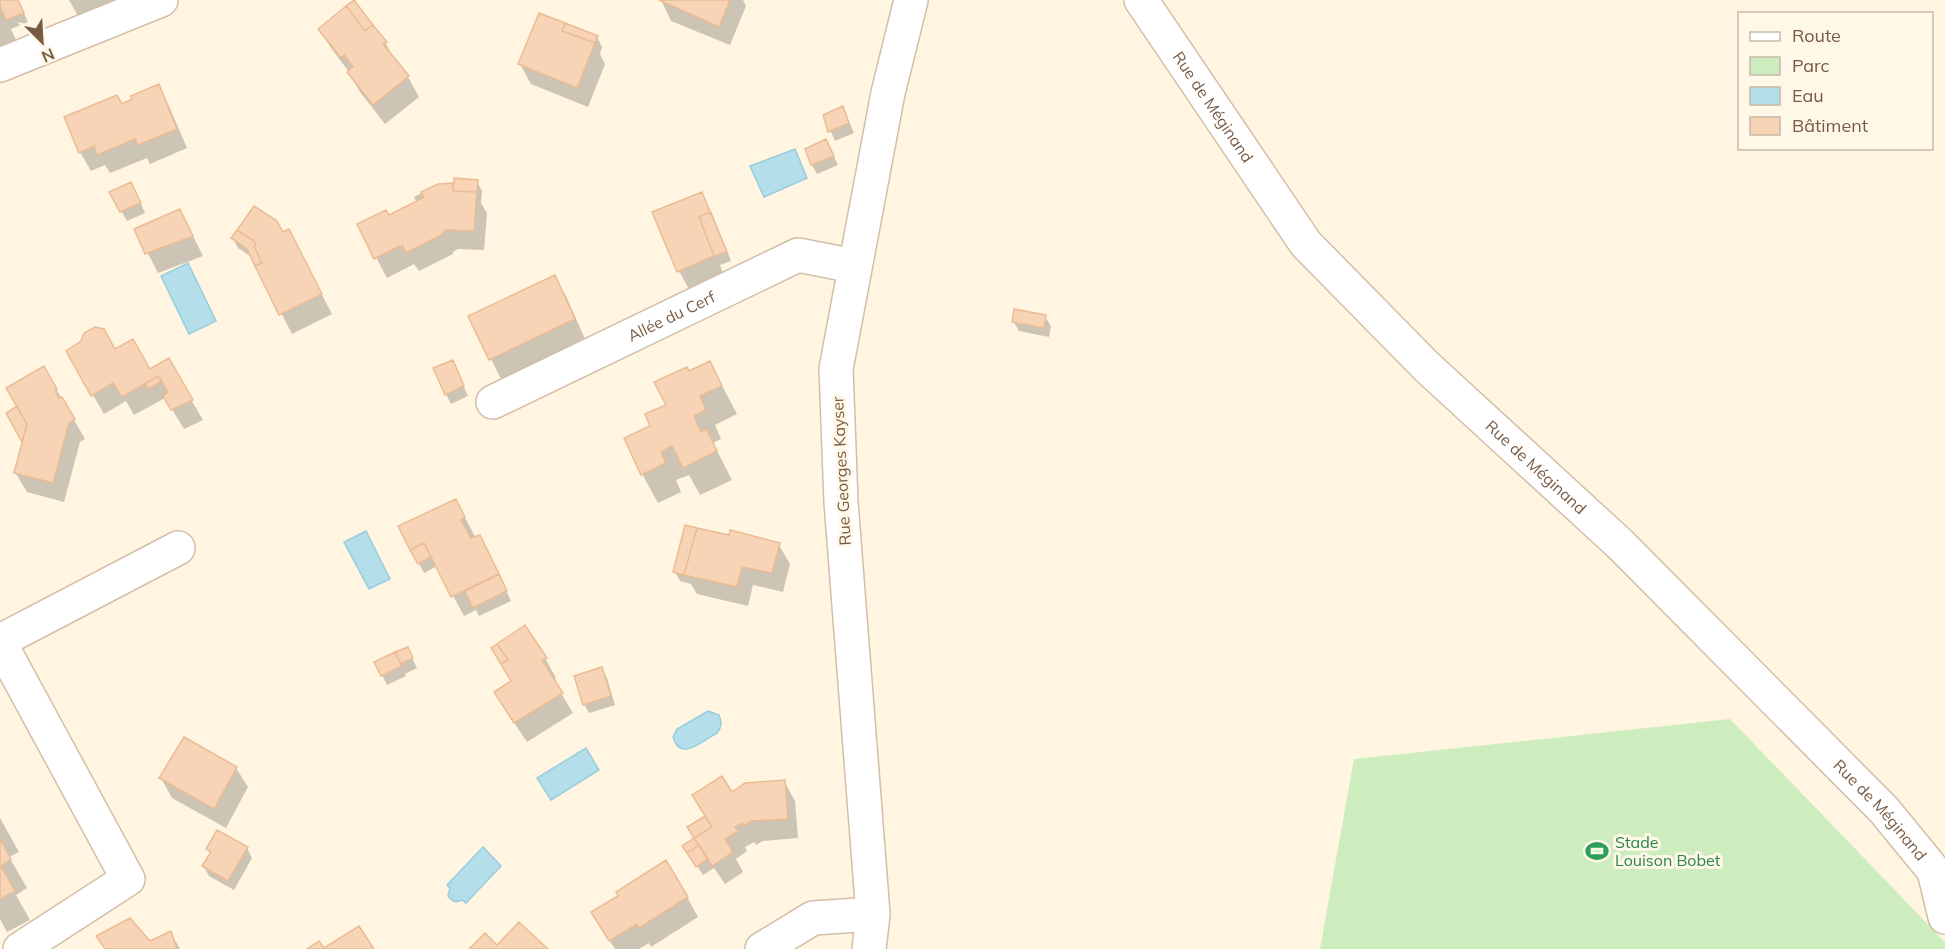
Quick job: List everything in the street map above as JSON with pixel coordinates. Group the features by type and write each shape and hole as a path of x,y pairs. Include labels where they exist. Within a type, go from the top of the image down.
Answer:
{"street":[{"path":"0,65 161,0"},
{"name":"Rue Georges Kayser","path":"869,949 873,914 841,502 836,369 888,93 911,0"},
{"name":"Rue de Méginand","path":"1141,0 1306,244 1427,367 1620,544 1884,810 1934,872 1945,917"},
{"name":"Allée du Cerf","path":"493,402 798,255 854,266"},
{"path":"20,949 129,879 0,642 178,548"},
{"path":"762,949 813,918 873,914"}],"green space":[{"name":"Stade Louison Bobet","path":"1730,719 1945,942 1945,949 1320,949 1354,759"}],"water":[{"path":"795,149 807,178 764,197 750,166"},
{"path":"188,263 216,321 189,334 161,276"},
{"path":"366,531 390,579 369,589 344,542"},
{"path":"708,711 719,715 721,724 717,733 686,749 676,745 673,737 677,729"},
{"path":"586,748 599,770 551,800 537,778"},
{"path":"483,847 501,866 466,903 462,900 453,901 448,896 450,888 447,885"}],"building":[{"path":"0,0 18,0 24,13 6,20"},
{"path":"354,0 373,25 365,31 346,6"},
{"path":"659,0 730,0 719,27"},
{"path":"346,6 365,31 373,25 387,42 383,44 409,76 373,105 347,72 353,67 344,55 341,58 318,29"},
{"path":"539,13 565,23 562,31 595,43 577,88 518,64"},
{"path":"565,23 598,36 595,43 562,31"},
{"path":"159,84 177,129 138,145 135,139 97,155 94,146 79,153 64,117 117,95 122,104 132,99 131,96"},
{"path":"843,106 849,123 828,132 823,115"},
{"path":"826,139 834,156 811,165 805,149"},
{"path":"454,178 478,180 477,192 453,191"},
{"path":"131,182 141,203 120,212 109,192"},
{"path":"453,183 453,191 477,192 474,231 446,230 443,234 406,253 402,245 374,259 357,224 386,210 389,215 424,197 421,192 438,184"},
{"path":"702,192 710,212 699,217 714,256 677,272 652,212"},
{"path":"254,206 277,221 283,232 289,229 322,294 279,315 255,266 262,263 254,246 256,245 254,241 237,230"},
{"path":"180,209 193,236 145,254 134,229"},
{"path":"710,212 727,252 714,256 699,217"},
{"path":"237,230 254,241 262,263 255,266 247,249 231,238"},
{"path":"555,275 575,319 489,360 468,316"},
{"path":"1014,309 1046,315 1044,328 1012,322"},
{"path":"95,327 104,329 115,349 133,339 150,369 169,358 193,400 171,410 163,396 168,392 158,376 122,397 113,383 91,396 66,351 81,341 84,333"},
{"path":"453,360 464,386 445,395 433,368"},
{"path":"710,361 722,386 700,396 706,410 694,416 701,432 706,429 717,451 683,468 672,446 661,452 666,463 641,475 624,438 650,426 645,414 666,405 654,382 687,367 689,371"},
{"path":"44,366 57,389 55,391 59,398 62,397 75,419 69,423 53,483 14,473 27,424 6,388"},
{"path":"158,376 162,381 148,389 145,384"},
{"path":"17,406 27,424 22,442 6,413"},
{"path":"456,499 465,517 461,520 471,538 480,535 499,574 451,597 424,543 410,550 398,526"},
{"path":"685,525 697,528 684,575 673,572"},
{"path":"697,528 729,535 730,530 780,543 772,573 742,567 737,587 684,575"},
{"path":"424,543 431,557 418,564 410,550"},
{"path":"499,574 507,591 473,608 465,591"},
{"path":"525,625 547,658 542,660 563,693 514,723 494,692 511,681 501,664 508,660 497,644"},
{"path":"497,644 508,660 501,664 491,648"},
{"path":"408,647 413,658 401,664 395,652"},
{"path":"395,652 402,666 381,676 374,662"},
{"path":"602,667 611,696 583,705 574,676"},
{"path":"184,737 237,767 214,809 159,778"},
{"path":"722,776 732,792 745,783 785,780 788,819 751,821 744,826 742,823 735,827 738,831 725,839 733,852 712,866 694,838 712,827 692,795"},
{"path":"705,816 712,827 694,838 687,827"},
{"path":"217,830 248,847 228,881 202,866 211,852 206,849"},
{"path":"694,838 699,845 687,853 682,846"},
{"path":"0,839 11,859 1,866 15,891 0,899"},
{"path":"699,845 708,859 696,867 687,853"},
{"path":"666,860 688,897 639,928 637,924 609,941 591,912 618,896 616,892"},
{"path":"130,918 150,941 171,931 177,949 105,949 96,936"},
{"path":"519,922 548,949 469,949 485,933 497,945"},
{"path":"359,926 374,949 307,949 319,941 324,948"}],"place":[{"name":"Stade Louison Bobet","path":"1597,851"}]}
